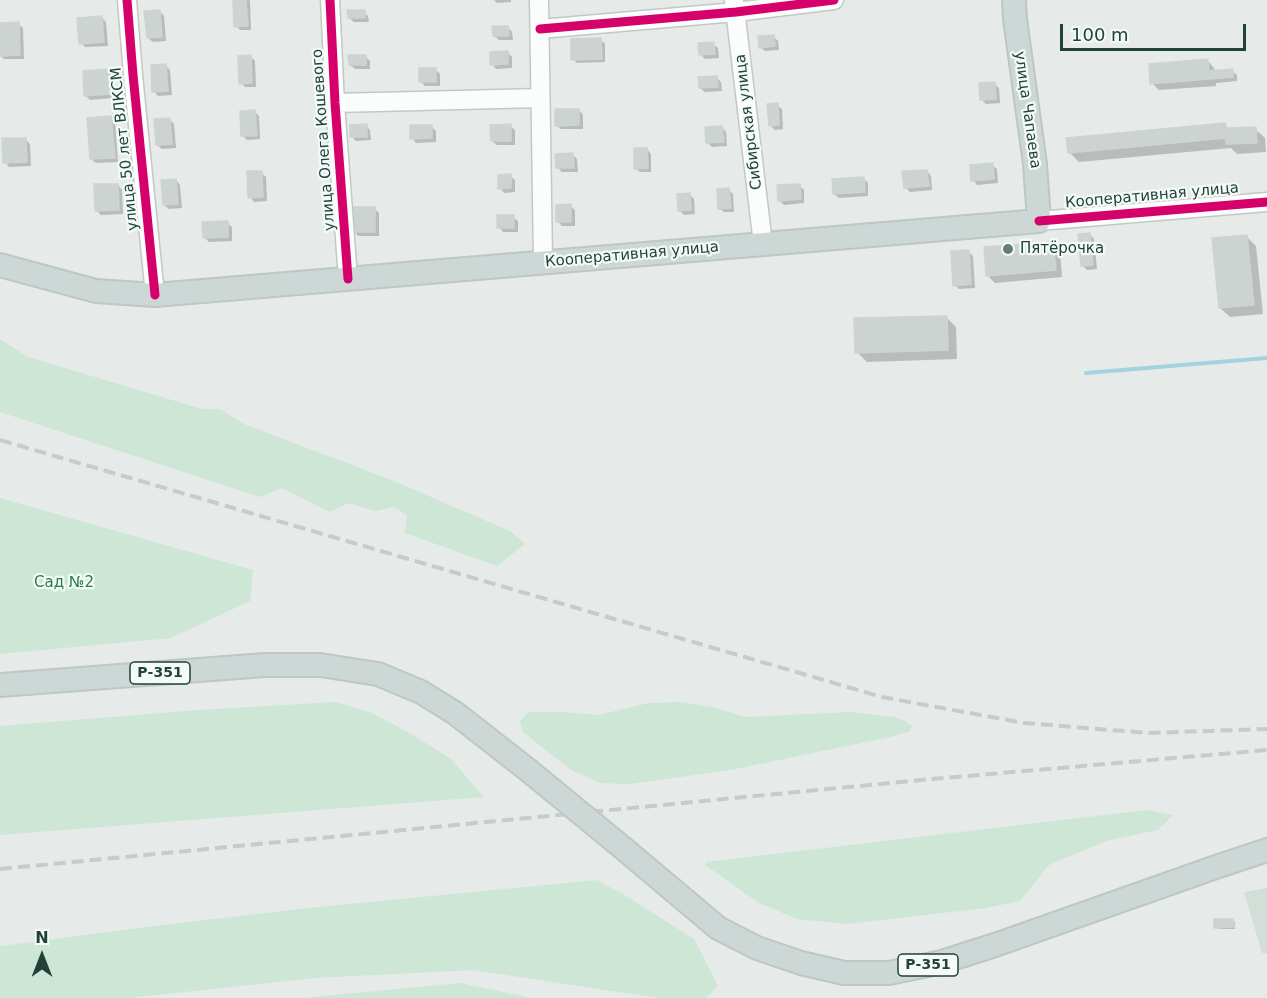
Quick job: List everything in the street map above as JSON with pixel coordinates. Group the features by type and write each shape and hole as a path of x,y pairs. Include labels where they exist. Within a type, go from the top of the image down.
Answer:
{"main road":[{"name":"улица Чапаева","path":"1014,0 1035,164 1039,221"},
{"name":"Кооперативная улица","path":"0,265 96,291 155,295 1039,221"},
{"name":"Р-351","path":"0,685 265,665 320,665 378,674 421,692 455,713 528,770 718,928 757,948 801,963 844,973 889,973 942,962 1052,926 1267,850"}],"street":[{"name":"улица 50 лет ВЛКСМ","path":"127,0 155,295"},
{"name":"улица Олега Кошевого","path":"330,0 348,279"},
{"path":"539,0 543,262"},
{"path":"540,29 735,6 834,0"},
{"name":"Сибирская улица","path":"735,6 763,244"},
{"path":"335,102 540,98"},
{"name":"Кооперативная улица","path":"1039,221 1267,202"}],"shaded area":[{"path":"1267,888 1267,953 1262,953 1244,892"}],"green space":[{"path":"0,339 28,357 202,409 220,409 244,424 389,479 510,531 525,544 497,566 405,533 407,515 394,507 375,511 349,503 330,512 282,488 260,497 0,412"},
{"name":"Сад №2","path":"0,498 253,570 250,601 171,638 0,654"},
{"path":"335,702 370,712 451,759 484,797 0,835 0,726"},
{"path":"681,702 717,708 745,717 851,712 894,717 912,726 910,731 890,737 731,770 630,784 600,783 571,770 523,732 520,721 529,712 598,715 649,703"},
{"path":"1147,810 1173,815 1158,830 1106,841 1049,865 1020,901 986,908 847,924 797,919 759,903 705,865 706,862"},
{"path":"597,880 694,939 718,986 706,998 658,998 473,970 315,978 129,998 0,998 0,946 308,908"},
{"path":"461,983 531,998 302,998"}],"building":[{"path":"233,0 246,0 248,26 234,27"},
{"path":"160,10 162,37 147,38 144,11"},
{"path":"347,10 365,10 365,18 348,18"},
{"path":"102,16 104,42 79,44 77,18"},
{"path":"19,22 20,55 0,56 0,23"},
{"path":"492,26 508,26 509,36 493,36"},
{"path":"774,35 775,46 759,48 758,36"},
{"path":"601,38 602,59 571,60 571,39"},
{"path":"714,42 715,54 699,55 698,43"},
{"path":"508,51 508,64 490,65 490,52"},
{"path":"251,55 252,83 239,84 238,56"},
{"path":"348,55 366,55 366,65 349,65"},
{"path":"1208,59 1209,79 1150,84 1149,64"},
{"path":"166,64 168,91 152,92 151,65"},
{"path":"419,68 436,68 436,82 419,82"},
{"path":"108,69 110,94 84,96 83,71"},
{"path":"1233,69 1233,77 1209,79 1209,71"},
{"path":"717,76 718,87 699,88 698,77"},
{"path":"995,82 996,99 980,100 979,83"},
{"path":"778,103 779,125 769,126 767,104"},
{"path":"555,109 579,109 579,125 555,126"},
{"path":"255,110 257,136 241,136 240,111"},
{"path":"111,116 115,158 90,159 87,118"},
{"path":"170,118 172,144 156,145 154,119"},
{"path":"1225,123 1226,128 1256,127 1257,143 1226,144 1226,138 1068,153 1066,138"},
{"path":"367,124 367,137 350,137 350,125"},
{"path":"511,124 511,141 491,141 490,125"},
{"path":"410,125 432,125 432,138 410,139"},
{"path":"722,126 724,142 706,143 705,127"},
{"path":"2,138 26,138 27,162 3,163"},
{"path":"634,148 647,148 648,168 634,169"},
{"path":"573,153 574,168 556,168 555,154"},
{"path":"993,163 994,179 971,181 970,165"},
{"path":"927,170 929,186 904,188 902,171"},
{"path":"247,171 262,171 263,197 248,198"},
{"path":"511,174 511,188 498,189 498,175"},
{"path":"864,177 865,192 833,194 832,179"},
{"path":"176,179 178,204 163,205 161,180"},
{"path":"94,184 118,184 119,210 95,211"},
{"path":"800,184 801,199 778,201 777,185"},
{"path":"729,188 731,208 718,209 717,189"},
{"path":"690,193 691,210 678,211 677,194"},
{"path":"571,204 571,222 556,222 556,205"},
{"path":"352,207 375,207 375,232 352,232"},
{"path":"497,215 514,215 514,228 497,228"},
{"path":"228,221 228,237 203,238 202,222"},
{"path":"1090,233 1093,265 1081,266 1078,234"},
{"path":"1247,235 1254,305 1219,308 1212,238"},
{"path":"1053,242 1056,270 986,276 984,247"},
{"path":"969,250 971,284 953,286 951,251"},
{"path":"947,316 948,350 855,353 854,318"},
{"path":"1214,919 1233,919 1234,927 1214,928"}],"waterway":[{"path":"1086,373 1267,358"}],"railway":[{"path":"0,440 882,697 1024,723 1148,733 1267,729"},
{"path":"0,869 921,780 1267,750"}],"cycle path":[{"path":"127,0 155,295"},
{"path":"330,0 348,279"},
{"path":"540,29 736,12 834,0"},
{"path":"1039,221 1267,202"}],"place":[{"name":"Пятёрочка","path":"1008,249"}]}
